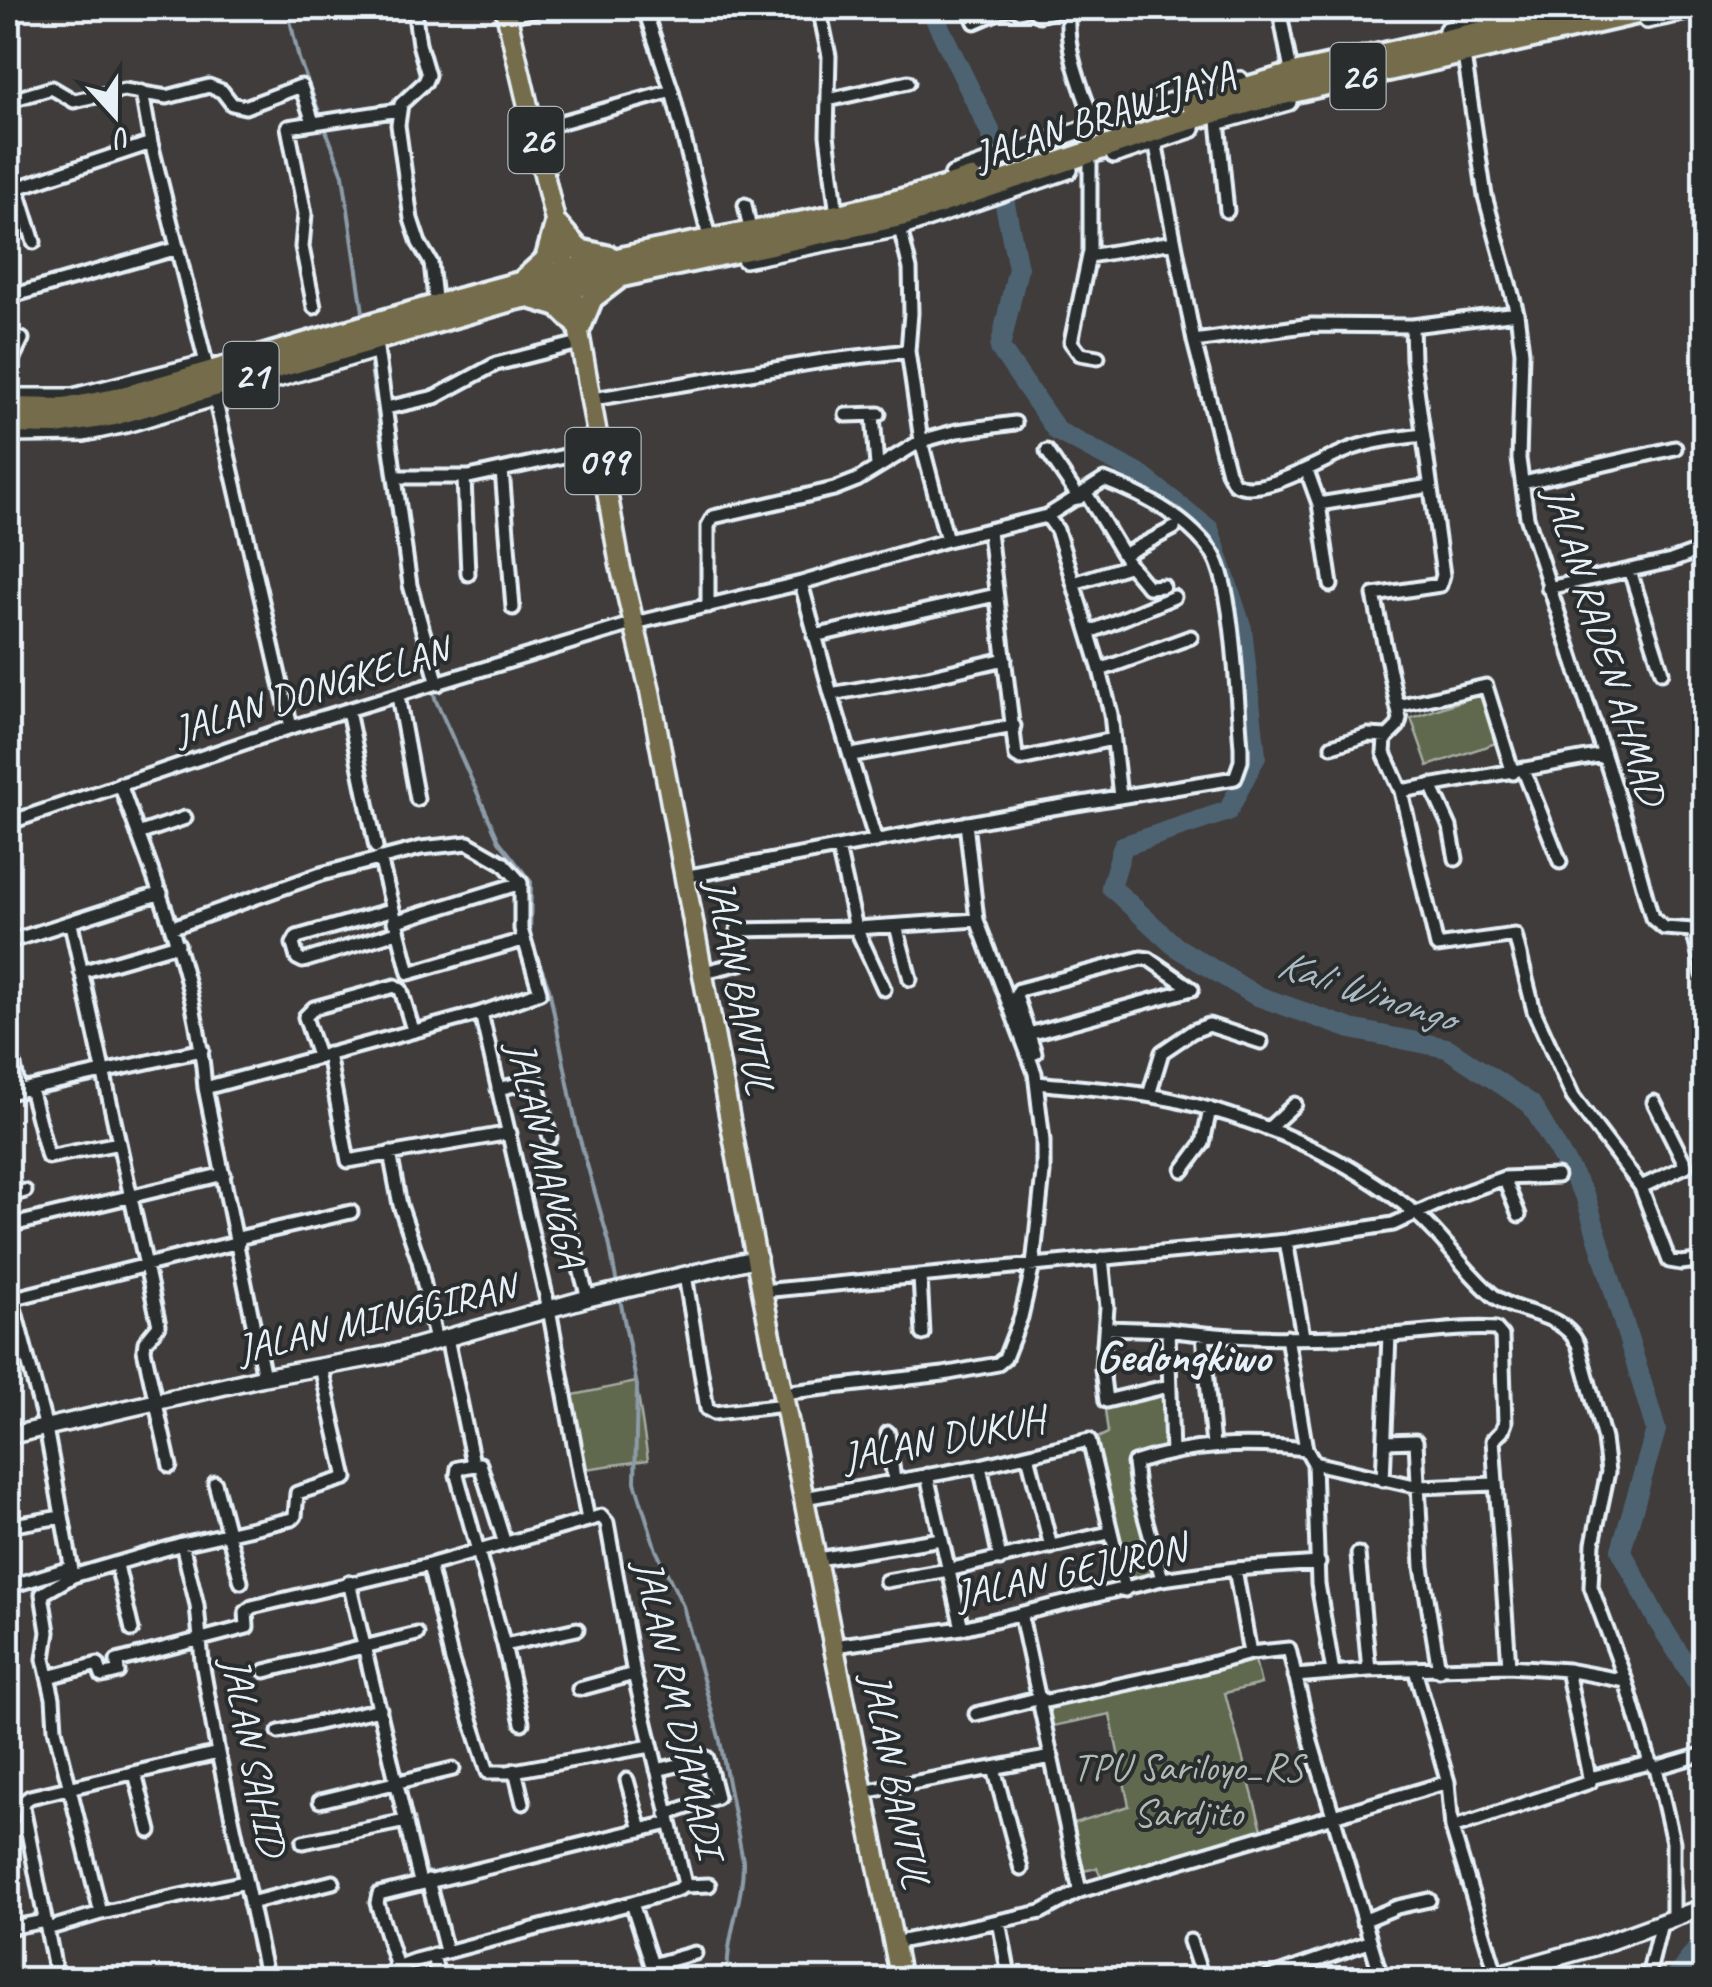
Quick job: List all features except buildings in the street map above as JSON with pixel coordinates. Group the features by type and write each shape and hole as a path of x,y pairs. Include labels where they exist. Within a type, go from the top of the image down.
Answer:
{"highway":[{"name":"JALAN BRAWIJAYA","path":"571,286 622,267 864,226 1294,74 1496,23 1589,8"},
{"name":"JALAN BRAWIJAYA","path":"1059,156 1257,100 1659,8"},
{"name":"JALAN BRAWIJAYA","path":"664,259 888,200 959,191"},
{"path":"556,224 579,250 622,267 592,298 581,334"},
{"path":"556,224 546,260 522,290 559,306 581,334"},
{"name":"21","path":"8,408 64,409 116,399 436,307 522,290 571,286"},
{"name":"21","path":"9,434 114,415 491,306 522,290"}],"main road":[{"name":"JALAN BANTUL","path":"506,12 581,334 620,565 635,623 762,1291 901,1980"}],"street":[{"path":"314,307 302,247 305,214 287,132 293,124 399,110 428,75 414,8"},
{"path":"506,12 541,8"},
{"path":"644,8 672,91 708,233"},
{"path":"819,8 828,46 827,135 836,207"},
{"path":"970,8 974,22 1008,8"},
{"path":"1017,8 1031,8 1039,15 1067,8 1072,50 1095,124"},
{"path":"1279,8 1290,66"},
{"path":"1457,8 1460,27"},
{"path":"1059,156 1095,124 1290,66 1460,27 1496,23 1542,8"},
{"path":"1059,156 1090,163 1218,121 1704,8"},
{"name":"JALAN RADEN AHMAD","path":"1465,62 1485,196 1509,314 1522,352 1520,458 1527,517 1652,918 1664,928 1693,930 1704,975"},
{"path":"828,100 908,82"},
{"path":"8,101 52,88 74,100 124,90 167,97 213,86 232,104 245,106 301,86 316,121"},
{"path":"533,130 672,91"},
{"path":"147,95 151,143 206,363"},
{"path":"399,110 411,219 418,243 432,263 436,307"},
{"path":"1218,121 1226,211"},
{"path":"1155,141 1194,341 1228,472 1234,482 1250,487 1307,470 1382,439 1423,435"},
{"path":"34,242 12,189 151,143"},
{"path":"1090,163 1089,256 1071,342 1080,354 1098,357"},
{"path":"888,200 708,233 664,259 681,272 900,228 959,191"},
{"path":"745,205 748,225"},
{"path":"900,228 910,269 908,351 921,441 947,540"},
{"path":"1089,256 1174,242"},
{"path":"8,297 178,248"},
{"path":"9,434 84,433 126,424 456,324 491,306"},
{"path":"1194,341 1312,325 1412,326 1509,314"},
{"path":"1412,326 1442,581 1430,588 1374,595 1400,724 1386,736 1384,753 1401,790 1437,946 1515,934 1534,1010 1573,1096 1641,1188 1669,1261 1704,1260"},
{"path":"386,408 436,397 496,364 581,334"},
{"path":"8,368 22,339"},
{"path":"377,349 410,585 438,684"},
{"path":"593,399 908,351"},
{"path":"8,396 73,398 244,354 273,354"},
{"path":"214,398 291,726"},
{"path":"846,414 876,414 877,466"},
{"path":"708,606 711,518 834,490 921,441 1014,423"},
{"path":"396,476 464,478 601,448"},
{"path":"1522,484 1675,448"},
{"path":"1047,450 1148,587 1163,586"},
{"path":"502,470 512,608"},
{"path":"1307,470 1319,504 1331,585"},
{"path":"464,478 468,574"},
{"path":"684,878 966,823 1235,778 1241,747 1234,655 1224,582 1214,556 1185,522 1108,482 1100,482 1082,496"},
{"path":"1319,504 1430,486"},
{"name":"JALAN DONGKELAN","path":"8,823 291,726 635,623 1048,516 1082,496"},
{"path":"1048,516 1057,530 1100,670 1120,797"},
{"path":"1126,558 1174,528"},
{"path":"990,532 1015,754 1019,759 1113,739"},
{"path":"1548,588 1630,571 1704,549"},
{"path":"1074,583 1125,566 1126,558"},
{"path":"1630,571 1662,672"},
{"path":"801,583 876,841"},
{"path":"814,636 996,595"},
{"path":"1090,632 1174,598"},
{"path":"1100,670 1191,637"},
{"path":"831,694 1005,659"},
{"path":"1398,706 1486,686 1518,772 1560,862"},
{"path":"398,696 417,799"},
{"path":"348,711 406,970 413,973 523,940"},
{"path":"852,756 1014,726"},
{"path":"1332,746 1368,735 1386,736"},
{"path":"1401,790 1603,756"},
{"path":"120,784 187,972 205,1088 264,1377"},
{"path":"1431,784 1450,827 1456,860"},
{"path":"138,834 185,818"},
{"path":"686,1275 707,1409 714,1413 998,1364 1005,1358 1033,1265 1043,1156 1033,1065 977,920 966,823"},
{"path":"172,927 378,853 443,844 468,842 503,863 522,883 523,940 541,991 481,1013 205,1088"},
{"path":"838,848 856,928 884,989"},
{"path":"394,921 296,937 293,944 303,961 394,921 522,883"},
{"path":"8,942 161,893"},
{"path":"704,972 741,963 736,930 977,920"},
{"path":"72,924 159,1325 145,1342 144,1350 170,1466"},
{"path":"896,926 910,979"},
{"path":"80,972 178,944"},
{"path":"1029,1034 1192,989 1143,958 1016,993 1036,1059 1033,1065"},
{"path":"413,1030 401,990 395,986 314,1008 305,1017 323,1055 347,1159 510,1133"},
{"name":"JALAN MANGGA","path":"481,1013 549,1309"},
{"path":"1149,1095 1162,1052 1193,1031 1209,1026 1261,1042"},
{"path":"8,1035 19,1091 48,1158 118,1143"},
{"path":"19,1091 202,1050"},
{"path":"498,1089 536,1080 550,1138"},
{"path":"1037,1083 1149,1095 1210,1109 1268,1129 1357,1172 1412,1216 1495,1297 1561,1323 1578,1344 1604,1439 1608,1472 1593,1543 1591,1587 1626,1681 1673,1842 1667,1920 1648,1980"},
{"path":"1641,1188 1686,1166 1654,1102"},
{"path":"1268,1129 1294,1104"},
{"path":"1183,1170 1203,1143 1210,1109"},
{"path":"390,1153 403,1216 419,1261 473,1463"},
{"path":"8,1226 224,1174"},
{"path":"762,1291 1286,1241 1393,1224 1504,1178 1557,1176"},
{"path":"1504,1178 1519,1215"},
{"path":"8,1196 25,1191"},
{"path":"11,1299 147,1268 351,1212"},
{"path":"566,1218 588,1298"},
{"path":"1286,1241 1303,1336"},
{"name":"JALAN MINGGIRAN","path":"8,1436 441,1340 588,1298 758,1258"},
{"path":"1102,1258 1106,1328 1102,1369 1106,1401 1170,1386"},
{"path":"920,1276 923,1334"},
{"path":"8,1284 12,1315 46,1428 72,1572"},
{"name":"JALAN RM DJAMADI","path":"381,1980 397,1967 440,1953 684,1886 634,1674 607,1523 601,1516 588,1520 549,1309"},
{"path":"1106,1328 1203,1335 1389,1336 1493,1328 1500,1333 1505,1423 1492,1440 1508,1666"},
{"path":"1168,1330 1172,1452"},
{"path":"1203,1335 1214,1446"},
{"path":"1287,1336 1306,1449 1314,1463 1318,1584 1333,1672"},
{"path":"1384,1480 1389,1336"},
{"path":"8,1586 117,1565 182,1544 292,1519 296,1516 294,1498 298,1493 346,1478 321,1367"},
{"path":"888,1433 894,1481"},
{"name":"JALAN DUKUH","path":"804,1498 980,1466 1088,1440 1109,1533"},
{"path":"1385,1442 1416,1441 1425,1591 1440,1670"},
{"path":"1162,1579 1133,1465 1172,1452 1214,1446 1256,1443 1306,1449"},
{"path":"1028,1455 1051,1547"},
{"path":"504,1544 481,1466 473,1463 456,1471 522,1723"},
{"path":"1314,1463 1419,1487 1494,1484"},
{"path":"980,1466 1000,1559"},
{"path":"927,1476 962,1628"},
{"path":"214,1483 241,1582"},
{"path":"8,1526 60,1516"},
{"path":"48,1676 98,1664 102,1676 115,1673 119,1671 117,1661 247,1627 246,1612 252,1607 429,1565 588,1520"},
{"path":"886,1580 948,1570 1109,1533 1125,1590"},
{"path":"818,1559 941,1538"},
{"name":"JALAN SAHID","path":"182,1544 197,1606 218,1753 267,1980"},
{"path":"1358,1554 1369,1670"},
{"name":"JALAN GEJURON","path":"834,1646 1021,1616 1162,1579 1319,1563"},
{"path":"117,1565 132,1630"},
{"path":"429,1565 452,1662 485,1768 493,1774 651,1746"},
{"path":"1236,1569 1250,1653"},
{"path":"72,1572 42,1594 48,1632 44,1659 55,1729 100,1913"},
{"path":"349,1582 424,1881 440,1953 440,1980"},
{"path":"1021,1616 1080,1892"},
{"path":"504,1645 577,1629"},
{"path":"265,1672 417,1634"},
{"path":"976,1714 1286,1648 1291,1653 1333,1816 1382,1980"},
{"path":"1295,1676 1508,1666 1567,1670 1626,1681"},
{"path":"1416,1670 1448,1782 1452,1828 1487,1977 1594,1947 1704,1907"},
{"path":"1452,1828 1587,1785 1590,1778 1567,1670"},
{"path":"580,1689 634,1674"},
{"path":"279,1732 380,1708"},
{"path":"57,1980 22,1802 218,1753"},
{"path":"1590,1778 1704,1754"},
{"path":"397,1967 376,1896 641,1830 718,1797 707,1758 657,1770"},
{"path":"863,1792 1052,1758"},
{"path":"994,1768 1021,1869"},
{"path":"320,1801 453,1769"},
{"path":"514,1770 523,1803"},
{"path":"134,1772 150,1830"},
{"path":"627,1780 641,1830"},
{"path":"894,1944 1045,1911 1080,1892 1448,1782"},
{"path":"304,1842 406,1821"},
{"path":"8,1831 27,1827"},
{"path":"8,1928 46,1925 246,1882"},
{"path":"250,1903 333,1882"},
{"path":"684,1886 709,1885"},
{"path":"1363,1921 1397,1907 1429,1900"},
{"path":"632,1903 652,1966 666,1980"},
{"path":"998,1922 1008,1970"},
{"path":"1190,1940 1203,1980"},
{"path":"1260,1980 1369,1942"},
{"path":"652,1966 695,1953"}],"green space":[{"path":"1482,694 1499,742 1428,766 1411,718"},
{"path":"636,1382 648,1460 578,1470 564,1397"},
{"path":"1162,1390 1166,1455 1135,1462 1138,1500 1155,1575 1124,1584 1093,1440 1108,1433 1104,1402"},
{"name":"TPU Sariloyo_RS Sardjito","path":"1254,1656 1261,1684 1225,1693 1263,1833 1102,1880 1097,1868 1083,1871 1071,1824 1129,1806 1110,1714 1048,1727 1043,1705"}],"waterway":[{"path":"296,8 290,20 299,59 343,175 364,319"},
{"name":"Kali Winongo","path":"930,8 990,131 1018,268 1000,348 1057,431 1139,474 1209,529 1242,629 1256,756 1228,811 1123,846 1111,887 1176,947 1255,995 1351,1029 1447,1048 1531,1104 1586,1198 1656,1430 1621,1550 1658,1621 1704,1693"},
{"path":"371,368 403,588 436,701 499,841 531,882 530,939 549,988 577,1129 617,1284"},
{"path":"619,1294 637,1386 635,1482 656,1550 683,1606 720,1741 743,1861 728,1980"},
{"name":"Kali Winongo","path":"1674,1980 1704,1940"}],"district":[{"name":"Gedongkiwo","path":"1183,1355"}]}
